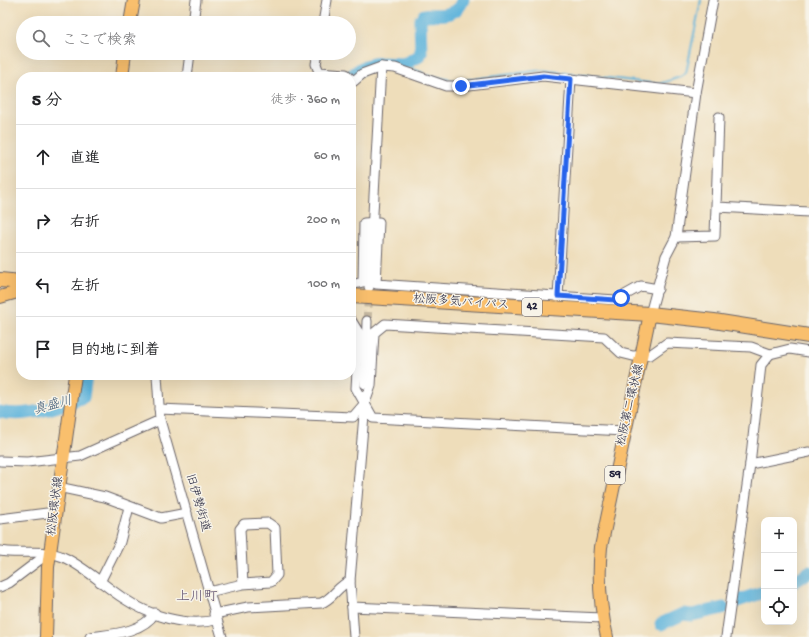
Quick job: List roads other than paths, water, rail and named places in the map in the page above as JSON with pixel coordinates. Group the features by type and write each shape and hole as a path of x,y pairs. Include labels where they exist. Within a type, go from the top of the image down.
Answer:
{"highway":[{"path":"0,280 16,282"},
{"name":"松阪多気バイパス","path":"356,296 650,314 714,321 809,336"},
{"name":"松阪多気バイパス","path":"714,321 809,326"}],"main road":[{"path":"131,16 134,0"},
{"path":"123,72 124,60"},
{"path":"0,297 16,292"},
{"name":"松阪第二環状線","path":"606,637 602,618 598,576 600,547 624,431 642,357 650,314"},
{"name":"松阪環状線","path":"46,637 46,592 50,552 74,380"}],"street":[{"path":"194,16 196,0"},
{"path":"324,16 327,0"},
{"path":"650,314 666,256 676,237 696,93 713,0"},
{"path":"188,72 189,60"},
{"path":"317,60 316,64 319,72"},
{"path":"356,76 381,67 395,68 446,86 461,86 543,76 696,93"},
{"path":"369,287 381,67"},
{"path":"558,296 571,79"},
{"path":"676,237 715,236 719,117"},
{"path":"717,208 809,212"},
{"path":"356,284 363,282 364,222 379,222 376,284 616,300 641,286 658,289"},
{"path":"354,637 350,581 365,403 367,321"},
{"path":"159,409 353,418 365,403 372,386 374,333 385,324 604,337 621,353 642,357 650,355 667,343 751,347 770,354 790,349 809,352"},
{"path":"356,328 359,333 356,388 373,418 624,431"},
{"path":"726,637 750,464 761,365 770,354"},
{"name":"旧伊勢街道","path":"157,380 160,420 215,617 222,637"},
{"path":"0,461 27,462 80,456 160,420"},
{"path":"750,464 809,452"},
{"path":"58,487 100,496 162,518 187,513"},
{"path":"100,582 120,542 129,507"},
{"path":"0,519 55,512"},
{"path":"208,592 243,584 271,582 277,575 275,528 268,523 244,524 240,529 243,584"},
{"path":"0,551 13,554 50,552 76,565 134,604 155,613 189,623 215,617 239,608 321,603 327,600 340,586 350,581"},
{"path":"0,588 50,552"},
{"path":"352,607 602,618"},
{"path":"90,637 137,628 151,620 155,613"}],"waterway":[{"name":"真盛川","path":"356,72 368,65 379,63 402,64 418,57 421,53 420,20 424,15 442,15 452,12 460,6 463,0"},
{"path":"427,75 457,81 542,70 659,84 680,77 686,73 701,0"},
{"path":"402,64 423,73"},
{"name":"真盛川","path":"0,412 21,414 32,413 53,408 83,397 85,380"},
{"path":"797,580 809,572"},
{"path":"737,601 761,593"},
{"path":"661,624 683,614 692,615 723,608"}],"tunnel":[{"path":"367,321 369,292"}],"district":[{"name":"上川町","path":"197,597"}]}
